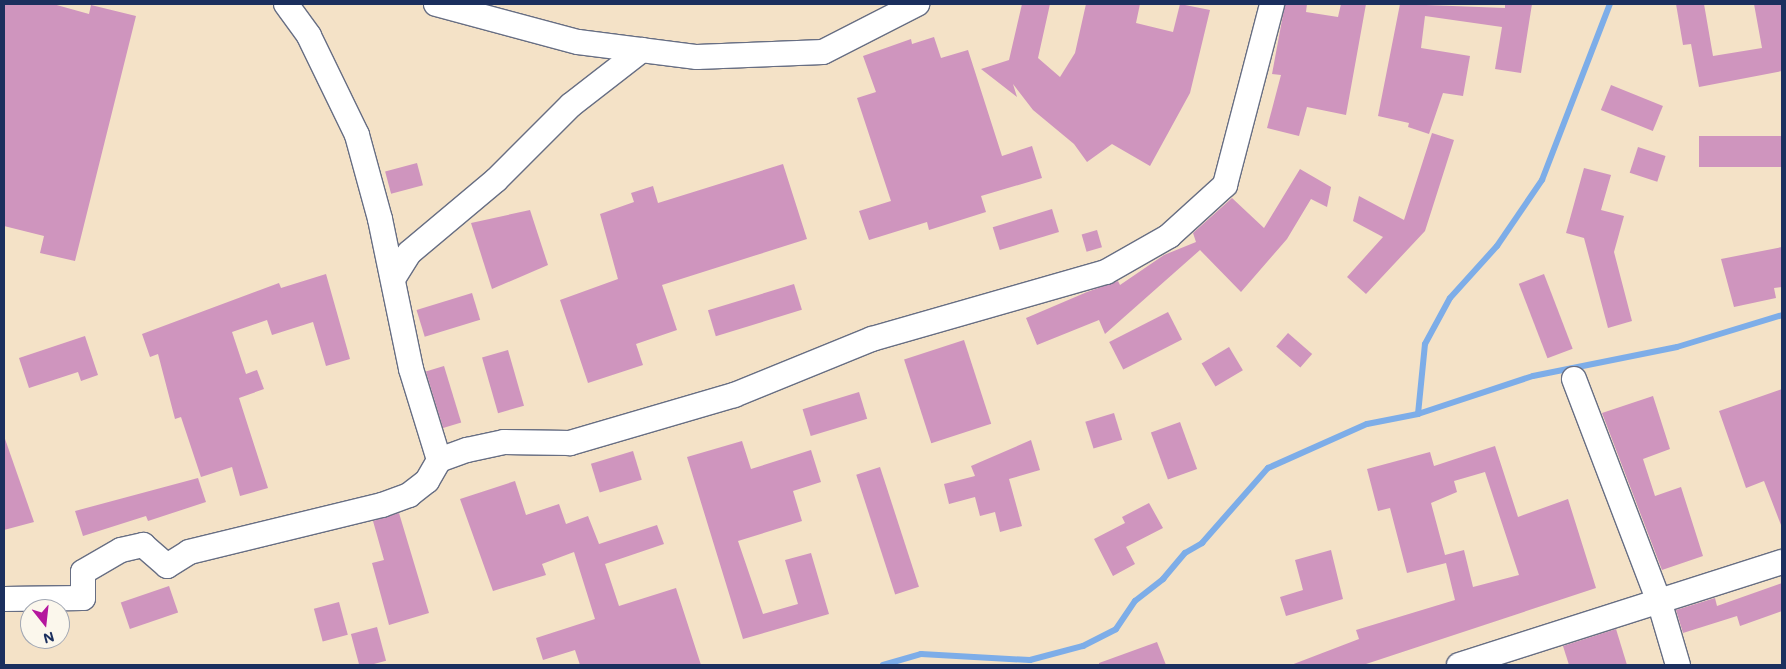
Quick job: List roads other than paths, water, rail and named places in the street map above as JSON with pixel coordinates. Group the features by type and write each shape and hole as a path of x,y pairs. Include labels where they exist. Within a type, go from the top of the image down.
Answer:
{"street":[{"path":"4,599 83,598 83,572 122,550 143,545 166,566 189,552 382,505 409,494 427,481 438,460 411,369 393,279 357,135 308,36 286,4"},
{"path":"436,4 578,42 697,57 823,52 917,4"},
{"path":"438,460 504,442 570,443 734,394 872,339 1106,272 1169,236 1225,185 1272,4"},
{"path":"393,279 409,253 496,180 571,104 642,50"},
{"path":"1574,378 1660,604 1678,665"},
{"path":"1459,665 1660,604 1782,562"}],"waterway":[{"path":"883,665 921,654 1030,660 1083,646 1116,629 1135,601 1163,579 1185,553 1202,543 1268,468 1367,424 1418,414 1425,344 1450,298 1497,246 1542,180 1610,4"},
{"path":"1418,414 1533,376 1677,347 1782,315"}]}
